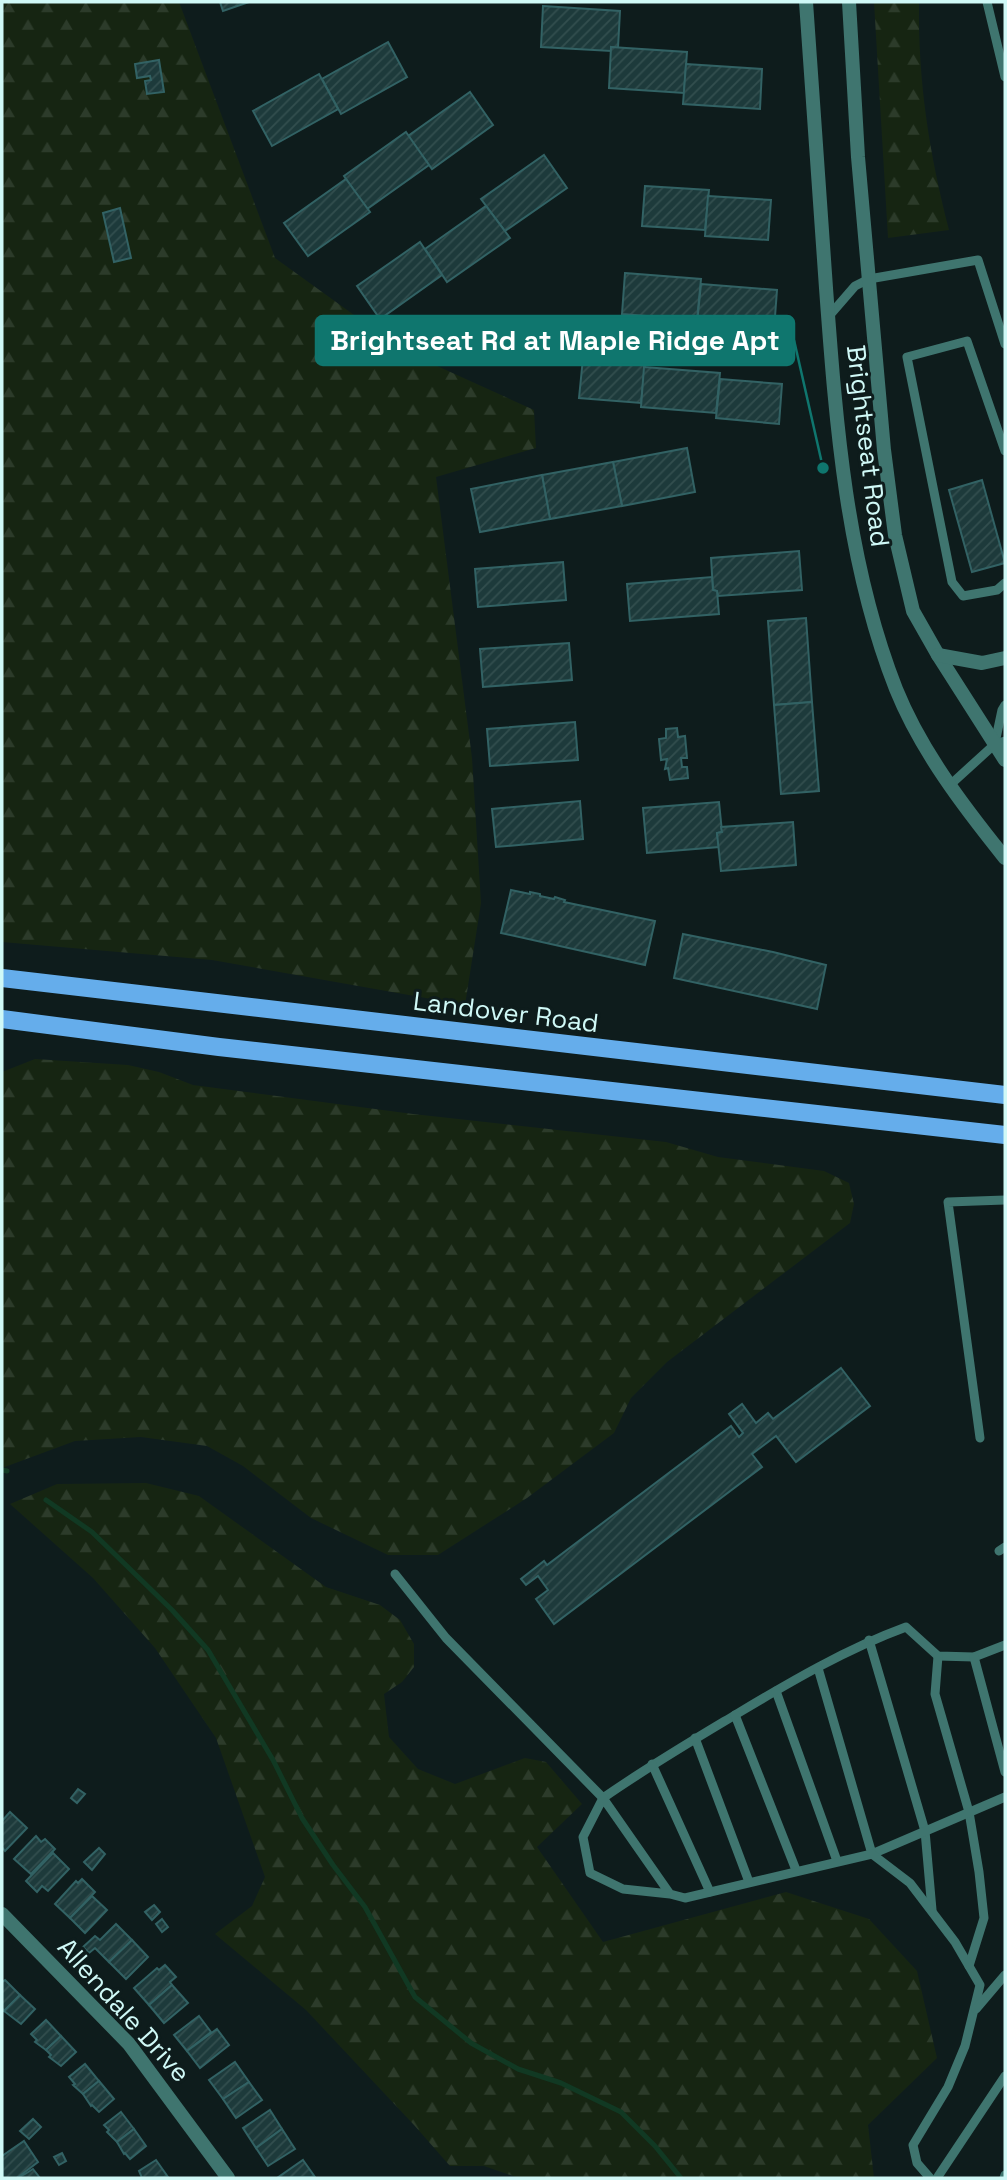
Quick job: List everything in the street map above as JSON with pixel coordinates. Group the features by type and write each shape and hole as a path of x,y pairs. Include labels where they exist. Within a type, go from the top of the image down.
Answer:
{"main road":[{"name":"Landover Road","path":"2,978 1005,1095"},
{"path":"2,1019 231,1049 1005,1135"}],"street":[{"name":"Brightseat Road","path":"806,2 828,317 842,456 858,562 896,690 914,727 950,785 1005,858"},
{"name":"Brightseat Road","path":"849,2 858,157 884,450 895,535 914,611 937,655 1000,742 1005,760"},
{"path":"937,655 982,663 1005,658"},
{"name":"Allendale Drive","path":"2,1914 128,2044 228,2178"}],"lane":[{"path":"987,2 1005,77"},
{"path":"828,317 855,286 869,279 978,260 1005,344"},
{"path":"1005,452 967,341 907,358 952,582 963,596 997,590 1005,583"},
{"path":"950,785 1000,742 1002,710 1005,705"},
{"path":"980,1438 948,1202 1005,1200"},
{"path":"395,1574 446,1638 603,1798 670,1894"},
{"path":"1005,1645 974,1657 938,1656 906,1627 869,1640 652,1764 603,1798 583,1837 590,1872 623,1889 685,1898 872,1854 1005,1797"},
{"path":"869,1640 925,1831 932,1912"},
{"path":"938,1656 935,1694 968,1812 984,1918 969,1966"},
{"path":"974,1657 1005,1772"},
{"path":"818,1668 872,1854 910,1883 955,1942 980,1985 965,2046 948,2087 913,2145 917,2164 930,2178"},
{"path":"776,1691 836,1861"},
{"path":"734,1715 796,1870"},
{"path":"695,1738 749,1882"},
{"path":"652,1764 710,1892"},
{"path":"973,2013 1005,1975"},
{"path":"937,2178 1005,2076"}],"green space":[{"path":"2,2 179,2 275,258 404,351 534,410 536,448 436,477 472,758 481,903 465,1005 212,960 2,942"},
{"path":"874,2 919,2 920,60 926,117 949,230 888,238"},
{"path":"35,1059 128,1065 159,1072 193,1085 413,1114 666,1142 718,1157 824,1171 849,1183 854,1204 850,1223 667,1362 631,1398 614,1433 527,1498 438,1555 388,1555 311,1518 243,1466 207,1446 141,1437 75,1441 2,1468 2,1072"},
{"path":"146,1483 199,1496 326,1587 380,1605 400,1620 414,1644 414,1667 402,1682 384,1694 389,1737 418,1769 455,1784 525,1758 546,1762 582,1804 537,1847 603,1942 786,1892 869,1919 917,1971 937,2058 868,2125 874,2178 519,2178 484,2166 450,2166 306,2010 215,1934 252,1906 265,1877 216,1738 155,1648 93,1578 10,1504 57,1484"}],"building":[{"path":"220,2 249,2 223,11"},
{"path":"543,6 620,11 618,48 611,47 611,51 541,47"},
{"path":"388,42 407,77 341,114 322,79"},
{"path":"611,47 687,52 684,93 609,88"},
{"path":"159,60 164,92 147,94 145,81 151,80 150,76 137,78 135,64"},
{"path":"686,64 762,69 760,109 683,104"},
{"path":"319,74 338,109 272,146 253,111"},
{"path":"470,92 493,125 432,169 408,136"},
{"path":"406,132 429,165 367,209 344,176"},
{"path":"544,155 567,188 505,231 481,199"},
{"path":"346,179 370,212 308,256 284,223"},
{"path":"645,186 709,190 705,230 642,226"},
{"path":"708,196 771,200 768,240 705,236"},
{"path":"486,206 510,238 447,282 425,249"},
{"path":"120,208 131,258 114,262 103,213"},
{"path":"420,242 442,275 380,319 357,286"},
{"path":"625,273 701,279 697,320 622,314"},
{"path":"701,284 777,290 774,330 697,324"},
{"path":"583,358 645,363 641,403 579,398"},
{"path":"644,367 720,373 716,413 641,407"},
{"path":"720,379 782,384 779,424 716,418"},
{"path":"687,448 695,492 622,506 613,462"},
{"path":"613,462 622,506 550,519 542,475"},
{"path":"542,475 550,519 480,532 471,489"},
{"path":"982,480 1005,563 972,572 949,490"},
{"path":"799,551 802,590 718,596 717,591 713,590 711,558"},
{"path":"563,562 566,600 478,607 475,569"},
{"path":"712,577 713,590 717,591 719,614 630,621 627,584"},
{"path":"806,618 812,702 774,705 768,621"},
{"path":"569,643 572,680 483,687 480,649"},
{"path":"812,702 819,791 781,794 774,705"},
{"path":"575,722 578,760 490,766 487,729"},
{"path":"677,728 678,737 685,736 687,758 681,758 682,767 687,767 688,778 670,780 668,768 665,769 667,759 661,760 659,739 666,738 666,729"},
{"path":"580,801 583,839 496,847 492,809"},
{"path":"719,802 722,832 717,833 719,847 647,853 643,808"},
{"path":"793,822 796,865 721,871 717,833 722,832 721,827"},
{"path":"511,890 554,899 555,897 565,900 564,902 655,921 645,965 501,933"},
{"path":"683,934 826,965 817,1009 674,978"},
{"path":"841,1368 870,1406 796,1462 776,1436 752,1454 762,1467 554,1624 536,1599 548,1590 538,1576 526,1585 521,1579 544,1561 547,1565 731,1426 739,1437 743,1433 729,1414 742,1404 756,1423 768,1413 773,1419"},
{"path":"78,1789 85,1794 77,1803 71,1798"},
{"path":"10,1812 27,1828 5,1851 2,1847 2,1821"},
{"path":"36,1836 41,1842 45,1839 55,1849 31,1874 14,1859"},
{"path":"99,1848 105,1854 92,1870 84,1862"},
{"path":"53,1853 69,1869 48,1891 42,1886 37,1892 26,1881"},
{"path":"82,1879 95,1892 70,1918 55,1904 76,1881 78,1883"},
{"path":"92,1896 107,1910 85,1933 70,1918"},
{"path":"154,1905 160,1912 152,1920 145,1912"},
{"path":"162,1919 168,1927 162,1932 156,1924"},
{"path":"116,1924 132,1940 109,1962 95,1948 89,1953 83,1947 95,1936 100,1940"},
{"path":"132,1940 148,1957 126,1979 109,1962"},
{"path":"165,1965 176,1977 170,1982 172,1985 149,2005 134,1988 157,1968 159,1970"},
{"path":"5,1980 20,1995 4,2011 2,1982"},
{"path":"172,1985 188,2003 164,2023 149,2005"},
{"path":"20,1995 35,2009 21,2024 4,2011"},
{"path":"199,2016 211,2032 187,2051 174,2035"},
{"path":"46,2020 61,2036 46,2050 35,2042 37,2040 31,2034"},
{"path":"217,2029 229,2045 200,2068 187,2051"},
{"path":"61,2036 76,2052 61,2066 49,2057 51,2055 46,2050"},
{"path":"235,2062 249,2082 223,2099 209,2080"},
{"path":"85,2064 99,2081 83,2094 69,2077"},
{"path":"99,2081 114,2099 99,2112 83,2094"},
{"path":"249,2082 262,2100 236,2118 223,2099"},
{"path":"270,2110 282,2129 256,2148 243,2128"},
{"path":"121,2112 134,2129 117,2142 104,2125"},
{"path":"33,2119 41,2127 29,2139 20,2131"},
{"path":"134,2129 146,2146 130,2159 117,2142"},
{"path":"282,2129 295,2149 268,2166 256,2148"},
{"path":"24,2141 38,2162 17,2178 3,2178 2,2156"},
{"path":"62,2153 66,2161 59,2165 54,2157"},
{"path":"156,2160 168,2177 142,2178 139,2171"},
{"path":"303,2160 315,2177 277,2178"},
{"path":"33,2169 40,2178 17,2178 25,2174"}],"waterway":[{"path":"2,1470 7,1471"},
{"path":"46,1500 92,1532 172,1610 208,1650 273,1760 302,1818 365,1907 415,1997 471,2043 518,2069 561,2083 621,2112 655,2146 681,2178"}],"place":[{"name":"Brightseat Rd at Maple Ridge Apt","path":"823,468"}]}
